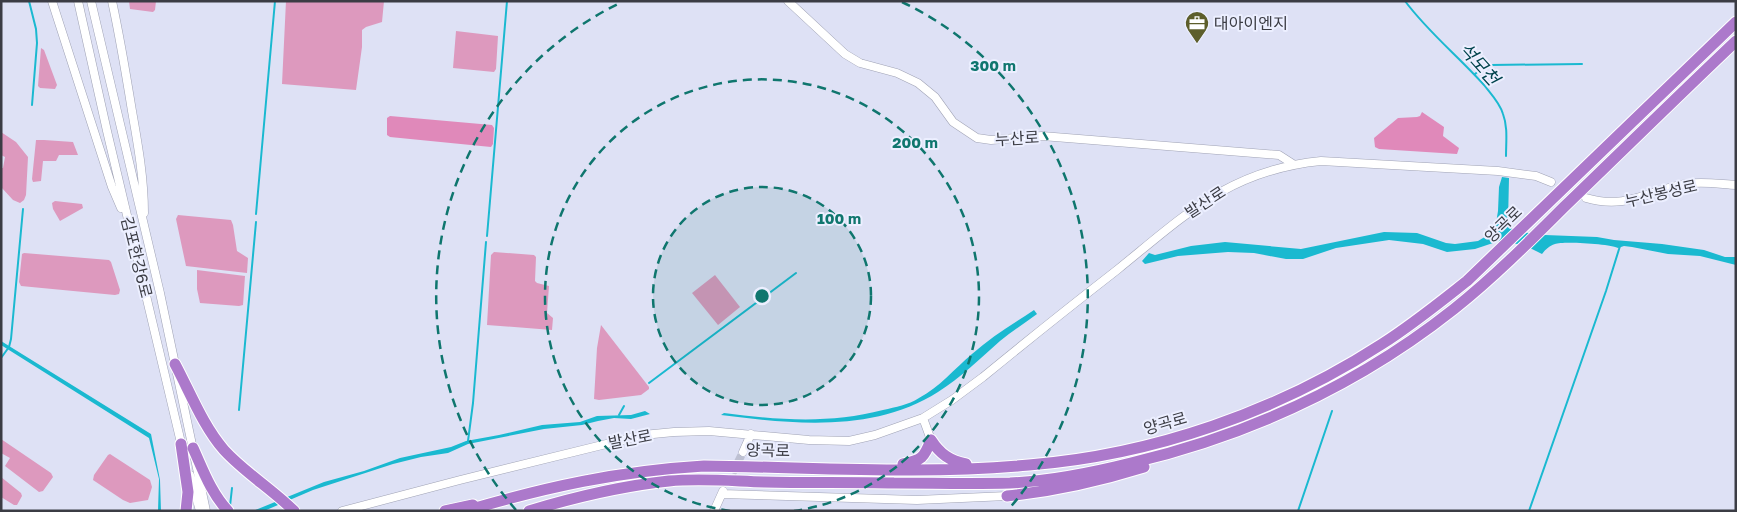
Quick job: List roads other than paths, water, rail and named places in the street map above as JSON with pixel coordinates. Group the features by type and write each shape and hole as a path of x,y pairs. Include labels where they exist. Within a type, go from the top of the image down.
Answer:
{"highway":[{"name":"양곡로","path":"465,511 526,493 592,478 666,468 704,466 866,469 988,468 1030,465 1135,448 1178,438 1250,412 1337,371 1382,345 1424,316 1467,281 1736,21"},
{"name":"양곡로","path":"529,511 597,492 670,481 705,479 765,482 953,483 1030,481 1098,471 1201,445 1254,425 1296,407 1341,384 1426,331 1456,308 1736,42"},
{"path":"175,364 209,430 224,450 294,511"},
{"path":"931,440 947,458 956,462 988,468"},
{"path":"866,469 916,462 926,454 931,440"},
{"path":"181,444 188,492 186,511"},
{"path":"1007,496 1038,493 1113,477 1151,465 1201,445"},
{"path":"193,448 219,502 228,511"},
{"path":"445,511 526,493"}],"street":[{"path":"52,1 112,187 130,229"},
{"name":"김포한강6로","path":"78,1 181,444 200,511"},
{"name":"김포한강6로","path":"91,1 145,228 206,511"},
{"path":"112,1 141,160 144,182 145,228"},
{"name":"누산로","path":"788,1 845,54 860,63 897,73 918,83 935,97 953,122 977,138 991,140 1042,136 1279,156 1293,164"},
{"name":"발산로","path":"342,511 643,435 690,431 751,434 809,440 849,440 875,435 923,418 983,377 1166,228 1197,206 1237,182 1293,164 1320,161 1498,170 1536,176 1551,182"},
{"name":"누산봉성로","path":"1586,198 1603,202 1622,202 1687,184 1736,185"},
{"path":"923,418 931,440"},
{"path":"743,452 751,434"},
{"path":"714,511 723,492 917,500 1007,496"}],"water":[{"path":"1502,177 1509,178 1508,222 1510,228 1545,235 1597,237 1704,250 1725,257 1736,257 1736,265 1700,256 1668,254 1632,247 1624,246 1618,248 1587,243 1555,244 1542,254 1528,247 1502,240 1475,249 1447,252 1423,244 1389,240 1336,248 1303,259 1286,259 1254,253 1228,252 1178,256 1145,264 1142,261 1149,253 1155,255 1191,246 1225,242 1301,249 1384,232 1417,233 1446,243 1455,244 1478,241 1488,235 1496,223 1499,187"},
{"path":"1034,310 1037,314 1005,337 946,387 913,405 887,414 860,420 832,422 776,421 721,415 724,413 784,419 824,419 863,414 906,404 934,389 987,342"},
{"path":"1,341 151,434 160,480 161,511 158,511 159,479 149,438 1,345"},
{"path":"645,411 650,414 631,419 614,418 582,425 544,429 468,444 448,453 393,464 313,490 264,511 253,511 324,482 364,471 400,458 451,447 466,441 542,425 580,422 597,416 631,415"}],"waterway":[{"path":"29,1 36,29 37,43 32,105"},
{"path":"256,214 275,1"},
{"path":"487,236 507,1"},
{"name":"석모천","path":"1405,1 1423,23 1474,74 1498,102 1506,124 1506,156"},
{"path":"1475,74 1484,67 1491,65 1582,64"},
{"path":"1,358 9,347 11,339 23,209"},
{"path":"239,410 256,222"},
{"path":"468,441 473,403 486,242"},
{"path":"1529,511 1620,246"},
{"path":"649,383 796,273"},
{"path":"619,415 624,406"},
{"path":"1298,511 1332,411"},
{"path":"230,506 232,488"}],"tunnel":[{"path":"727,484 743,452"}],"place":[{"name":"대아이엔지","path":"1197,44"}]}
